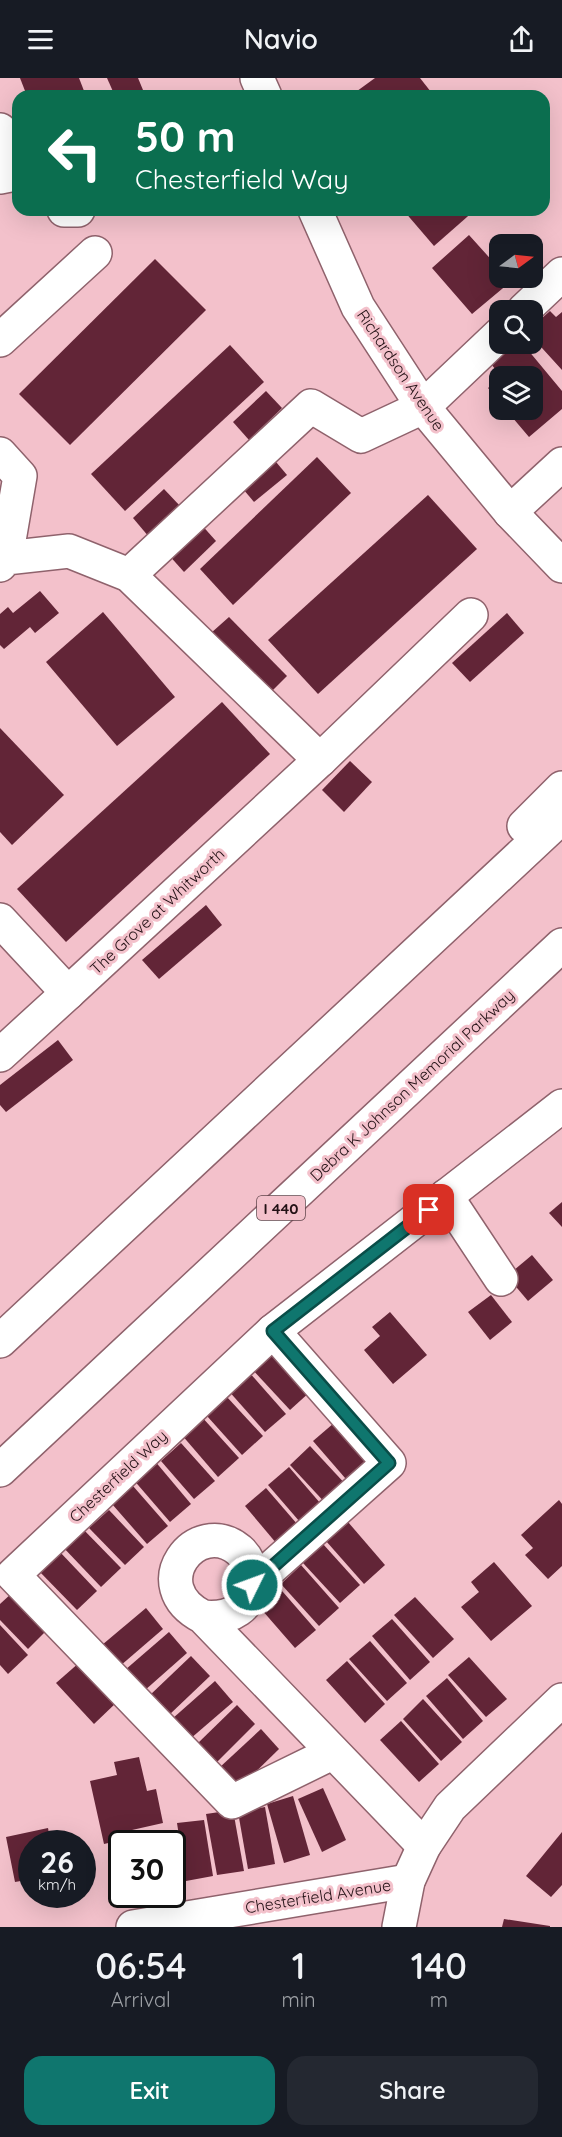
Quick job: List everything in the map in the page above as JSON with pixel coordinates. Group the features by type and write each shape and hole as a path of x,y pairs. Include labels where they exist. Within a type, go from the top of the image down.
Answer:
{"main road":[{"path":"0,130 11,176"},
{"name":"Richardson Avenue","path":"318,216 358,307 423,407 510,512 562,566"},
{"path":"0,340 95,253"},
{"path":"535,300 562,274"},
{"path":"129,575 311,406 361,436 423,407 489,344"},
{"path":"0,454 20,476 3,561 69,551 129,575 320,760"},
{"path":"510,512 562,464"},
{"name":"The Grove at Whitworth","path":"0,1055 320,760 471,615"},
{"path":"98,1251 562,788"},
{"path":"0,1341 562,817"},
{"path":"0,920 68,993"},
{"name":"Debra K Johnson Memorial Parkway","path":"0,1470 562,945"},
{"name":"Chesterfield Way","path":"332,1752 232,1802 6,1580 273,1331 562,1106"},
{"path":"446,1196 501,1279"},
{"path":"252,1585 389,1463 273,1331"},
{"path":"207,1541 219,1541 241,1551 252,1573 252,1585 249,1598 230,1616 216,1619 203,1617 191,1611 182,1601 175,1576 179,1563 186,1553 207,1541"},
{"path":"203,1617 424,1846"},
{"name":"Chesterfield Avenue","path":"133,1927 408,1881 424,1846 450,1807 562,1700"},
{"path":"399,1927 408,1881"}],"building":[{"path":"20,78 79,78 84,90 25,90"},
{"path":"107,78 138,78 143,90 112,90"},
{"path":"375,78 420,78 429,90 358,90"},
{"path":"408,216 468,216 434,246"},
{"path":"469,235 489,257 489,288 503,288 472,314 432,268"},
{"path":"155,259 206,310 70,445 19,394"},
{"path":"550,311 556,317 562,312 562,370 543,349 543,317"},
{"path":"230,345 264,382 125,511 91,474"},
{"path":"504,354 531,354 541,366 493,366 491,364"},
{"path":"543,368 562,391 562,409 529,437 515,420 543,420"},
{"path":"266,391 282,408 249,440 233,422"},
{"path":"271,456 287,475 254,502 238,483"},
{"path":"317,457 351,493 233,605 200,569"},
{"path":"164,489 181,507 149,537 133,518"},
{"path":"428,495 477,549 318,694 268,640"},
{"path":"199,522 216,541 184,572 167,553"},
{"path":"40,591 59,613 35,633 30,627 4,649 0,645 0,614 8,607 13,613"},
{"path":"103,612 175,697 117,746 46,662"},
{"path":"507,613 524,633 470,682 452,663"},
{"path":"229,617 287,676 269,694 211,633"},
{"path":"222,702 270,754 66,942 17,889"},
{"path":"0,728 64,795 12,845 0,832"},
{"path":"350,761 372,782 344,812 322,790"},
{"path":"206,905 222,925 159,979 142,960"},
{"path":"58,1040 73,1060 6,1112 0,1105 0,1085"},
{"path":"562,1202 562,1227 549,1213"},
{"path":"532,1255 553,1280 528,1301 507,1276"},
{"path":"491,1295 512,1322 490,1340 468,1312"},
{"path":"390,1312 427,1355 393,1384 364,1350 380,1336 372,1327"},
{"path":"273,1350 311,1391 290,1410 252,1369"},
{"path":"248,1371 286,1414 265,1432 227,1389"},
{"path":"227,1397 263,1436 242,1455 207,1416"},
{"path":"201,1416 239,1458 218,1477 181,1434"},
{"path":"334,1423 372,1468 352,1486 313,1441"},
{"path":"181,1443 215,1481 194,1499 161,1461"},
{"path":"310,1446 349,1488 329,1507 290,1465"},
{"path":"154,1460 191,1504 170,1522 132,1478"},
{"path":"289,1467 327,1511 306,1529 268,1485"},
{"path":"133,1486 168,1526 147,1544 112,1504"},
{"path":"266,1488 304,1532 282,1550 245,1506"},
{"path":"559,1500 562,1504 562,1566 548,1579 525,1555 533,1548 521,1535"},
{"path":"109,1510 144,1547 125,1565 89,1528"},
{"path":"348,1522 385,1565 364,1584 326,1541"},
{"path":"81,1527 121,1568 101,1587 61,1545"},
{"path":"323,1544 360,1585 340,1603 303,1563"},
{"path":"59,1551 97,1591 77,1610 38,1570"},
{"path":"494,1562 532,1606 491,1641 461,1607 479,1592 471,1582"},
{"path":"301,1565 339,1608 319,1626 281,1584"},
{"path":"276,1584 316,1630 295,1648 255,1602"},
{"path":"12,1593 48,1629 28,1649 0,1620 0,1604"},
{"path":"415,1597 454,1639 433,1658 394,1615"},
{"path":"146,1608 163,1629 120,1666 102,1645"},
{"path":"392,1619 430,1662 410,1680 372,1636"},
{"path":"0,1625 28,1655 8,1674 0,1665"},
{"path":"169,1632 187,1653 144,1691 125,1670"},
{"path":"370,1641 407,1683 387,1701 349,1659"},
{"path":"191,1656 210,1676 168,1716 149,1696"},
{"path":"469,1657 507,1699 486,1717 448,1675"},
{"path":"347,1661 385,1704 365,1723 326,1680"},
{"path":"80,1662 117,1702 94,1724 56,1683"},
{"path":"447,1678 483,1721 463,1739 426,1696"},
{"path":"215,1681 233,1702 190,1739 172,1719"},
{"path":"423,1699 462,1742 441,1761 403,1719"},
{"path":"237,1705 255,1724 215,1764 196,1745"},
{"path":"401,1721 439,1764 419,1782 380,1740"},
{"path":"261,1729 279,1749 238,1789 219,1768"},
{"path":"139,1757 147,1791 156,1789 163,1823 132,1830 108,1830 108,1843 104,1844 90,1781 117,1775 114,1762"},
{"path":"323,1788 346,1840 322,1852 298,1799"},
{"path":"293,1796 310,1855 284,1863 267,1804"},
{"path":"265,1807 275,1864 248,1869 238,1812"},
{"path":"233,1810 244,1871 217,1875 206,1814"},
{"path":"204,1820 213,1876 186,1881 186,1830 178,1830 177,1823"},
{"path":"562,1832 562,1885 551,1897 526,1876"},
{"path":"18,1834 18,1881 15,1882 6,1837"},
{"path":"504,1919 550,1926 550,1927 502,1927"}],"route":[{"path":"252,1585 389,1463 273,1331 429,1210"}]}
